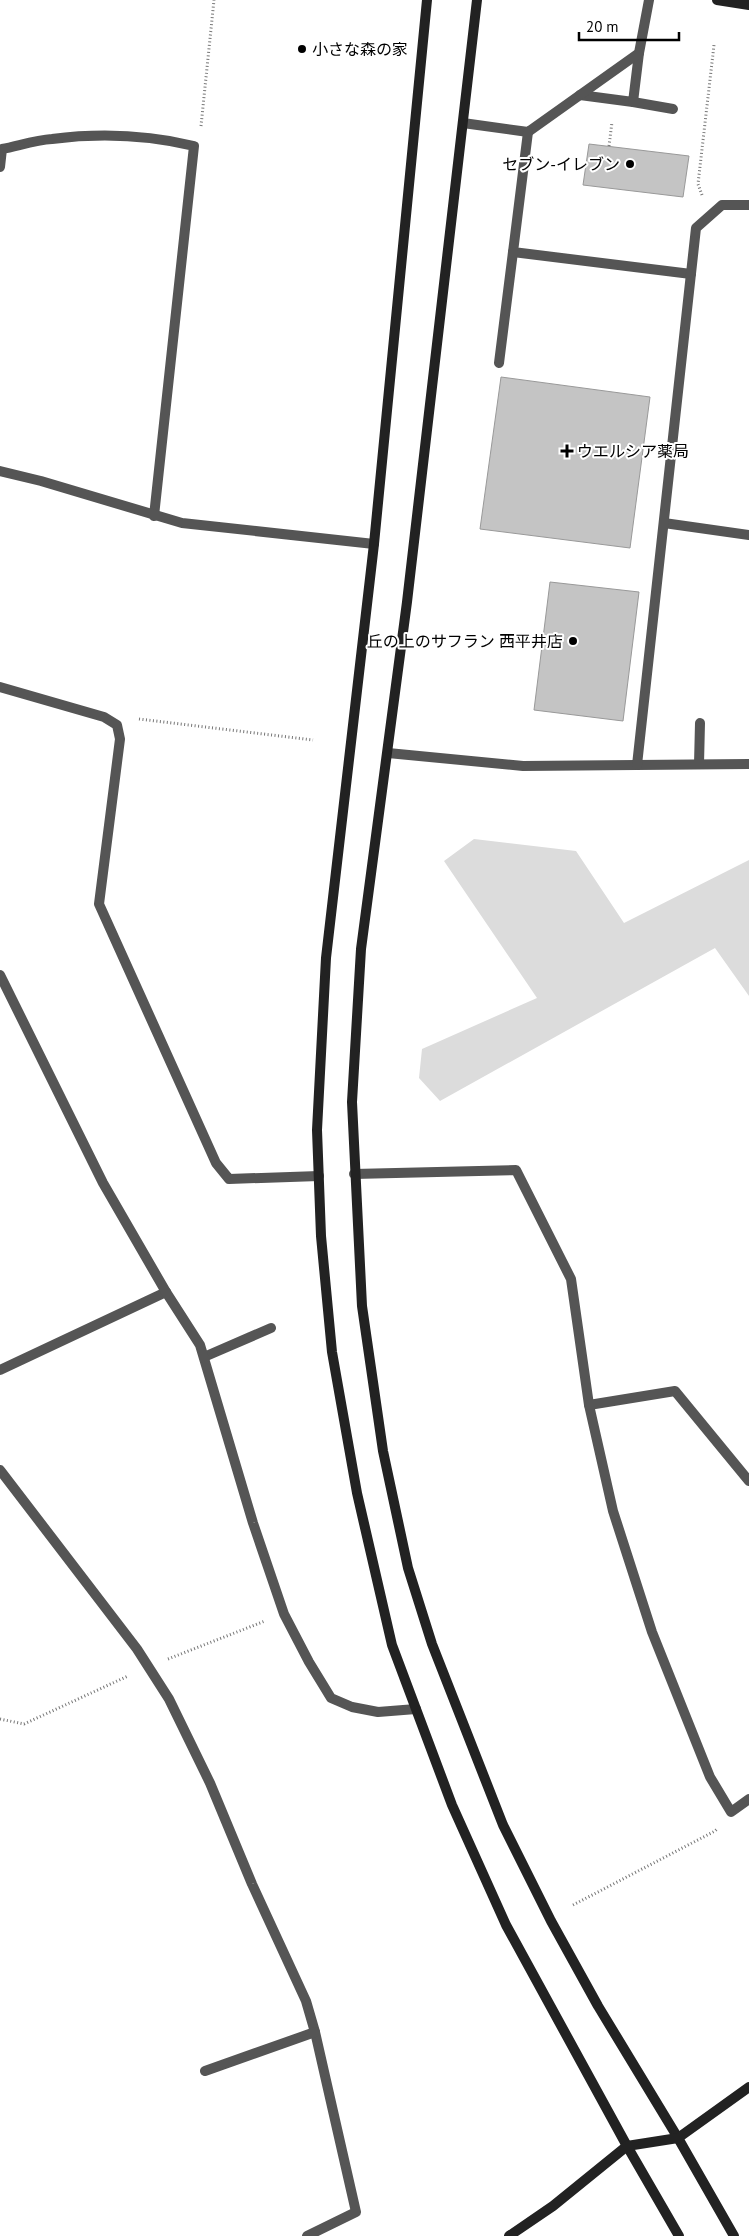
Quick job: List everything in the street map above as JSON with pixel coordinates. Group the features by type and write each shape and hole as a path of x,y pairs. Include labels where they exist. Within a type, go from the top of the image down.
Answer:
{"street":[{"path":"427,0 374,544 326,958 317,1130 321,1236 332,1352 356,1484 392,1645 452,1806 506,1925 627,2146 679,2236"},
{"path":"478,0 388,753 362,949 352,1102 354,1174 362,1306 384,1451 408,1568 432,1644 503,1825 546,1912 598,2006 678,2138 734,2236"},
{"path":"633,102 639,52 649,0"},
{"path":"717,0 749,5"},
{"path":"463,123 528,132 639,52"},
{"path":"580,95 673,109"},
{"path":"499,363 528,132"},
{"path":"0,168 1,150 50,139 103,136 166,139 194,146 154,516"},
{"path":"637,765 696,228 722,205 749,205"},
{"path":"512,252 691,274"},
{"path":"0,471 41,481 182,523 374,544"},
{"path":"664,523 749,534"},
{"path":"0,687 104,717 117,725 120,739 99,904 216,1163 229,1180 319,1176"},
{"path":"699,764 700,723"},
{"path":"388,753 523,766 749,764"},
{"path":"0,975 103,1183 166,1292 200,1346 253,1523 284,1614 313,1669 331,1698 352,1707 378,1712 416,1709"},
{"path":"354,1174 516,1170 571,1279 589,1405 613,1511 652,1632 710,1777 731,1812 749,1799"},
{"path":"0,1370 166,1292"},
{"path":"204,1357 271,1328"},
{"path":"589,1405 675,1390 749,1481"},
{"path":"0,1470 137,1649 169,1699 210,1783 252,1884 306,2001 315,2032 356,2212 307,2236"},
{"path":"205,2070 315,2032"},
{"path":"509,2236 553,2206 627,2146 678,2138 749,2087"}],"path":[{"path":"194,146 200,129 214,0"},
{"path":"710,216 698,184 714,45"},
{"path":"117,725 138,719 313,740"},
{"path":"573,1905 715,1832 731,1812"}],"shaded area":[{"path":"474,839 576,851 624,923 749,860 749,996 715,948 440,1101 419,1078 422,1049 537,998 444,861"}],"building":[{"path":"589,144 689,156 683,197 583,185"},
{"path":"501,377 650,397 630,548 480,529"},
{"path":"550,582 639,592 623,721 534,710"}],"place":[{"name":"小さな森の家","path":"302,49"},
{"name":"セブン-イレブン","path":"630,164"},
{"name":"ウエルシア薬局","path":"567,451"},
{"name":"丘の上のサフラン 西平井店","path":"573,641"}]}
